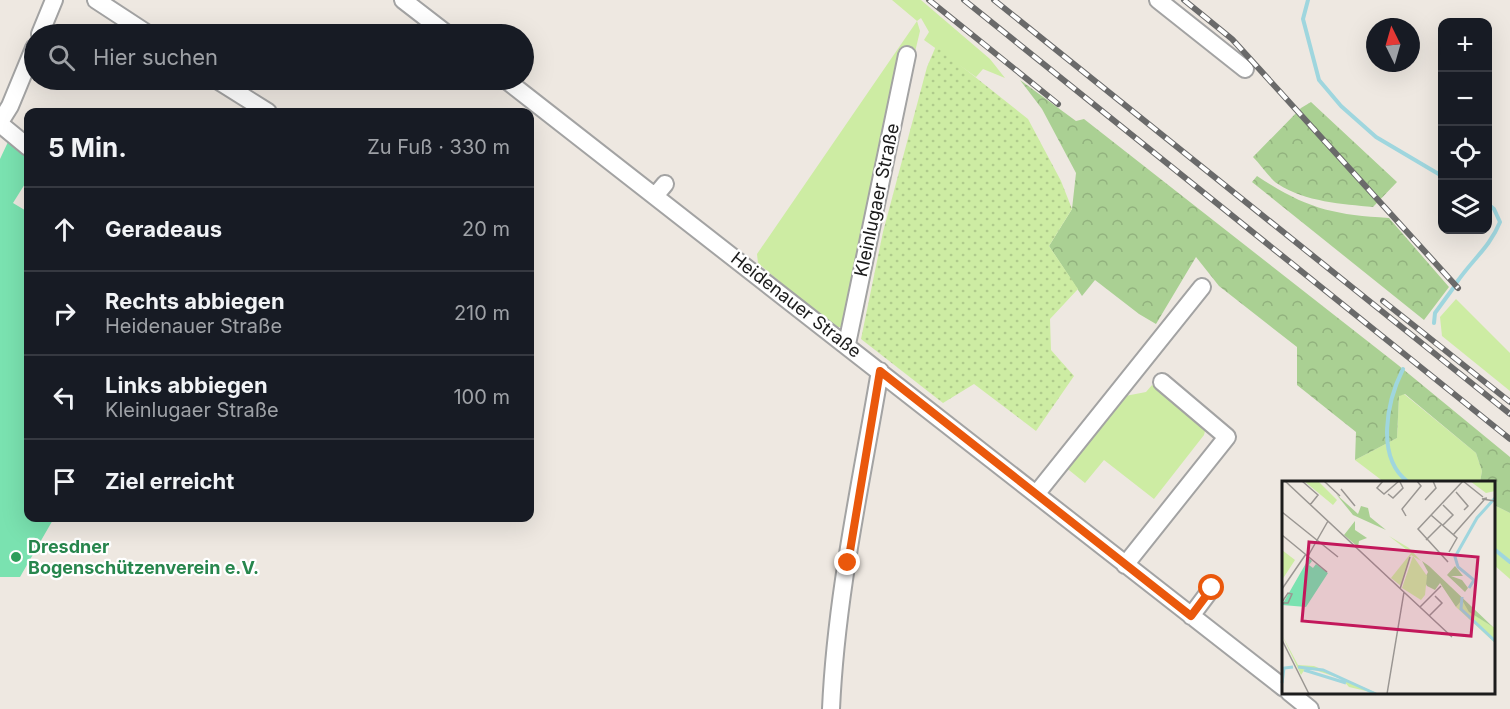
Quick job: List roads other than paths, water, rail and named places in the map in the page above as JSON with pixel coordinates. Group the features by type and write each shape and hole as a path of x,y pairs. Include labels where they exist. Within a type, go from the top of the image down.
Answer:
{"street":[{"path":"44,24 54,0"},
{"path":"96,0 133,24"},
{"path":"403,0 434,24"},
{"path":"1158,0 1245,69"},
{"name":"Kleinlugaer Straße","path":"848,344 907,55"},
{"path":"24,72 0,123 24,144"},
{"path":"233,90 262,108"},
{"name":"Heidenauer Straße","path":"520,90 660,190 880,371 1282,686"},
{"path":"1037,493 1202,287"},
{"path":"831,709 832,670 880,371"},
{"path":"1125,565 1227,437 1162,382"},
{"path":"1191,616 1212,588"},
{"path":"1290,694 1310,709"}],"waterway":[{"path":"1308,0 1303,19 1319,80 1341,106 1376,137 1438,174"},
{"path":"1457,282 1496,231 1500,222 1492,207"},
{"path":"1434,323 1435,313 1454,287"},
{"path":"1403,369 1392,397 1387,428 1391,458 1407,481"},
{"path":"1495,550 1510,562"}],"railway":[{"path":"929,0 1058,104"},
{"path":"964,0 1510,439"},
{"path":"994,0 1510,414"},
{"path":"1184,0 1232,39 1458,288"},
{"path":"1383,301 1510,402"}],"place":[{"name":"Dresdner Bogenschützenverein e.V.","path":"16,557"}]}
